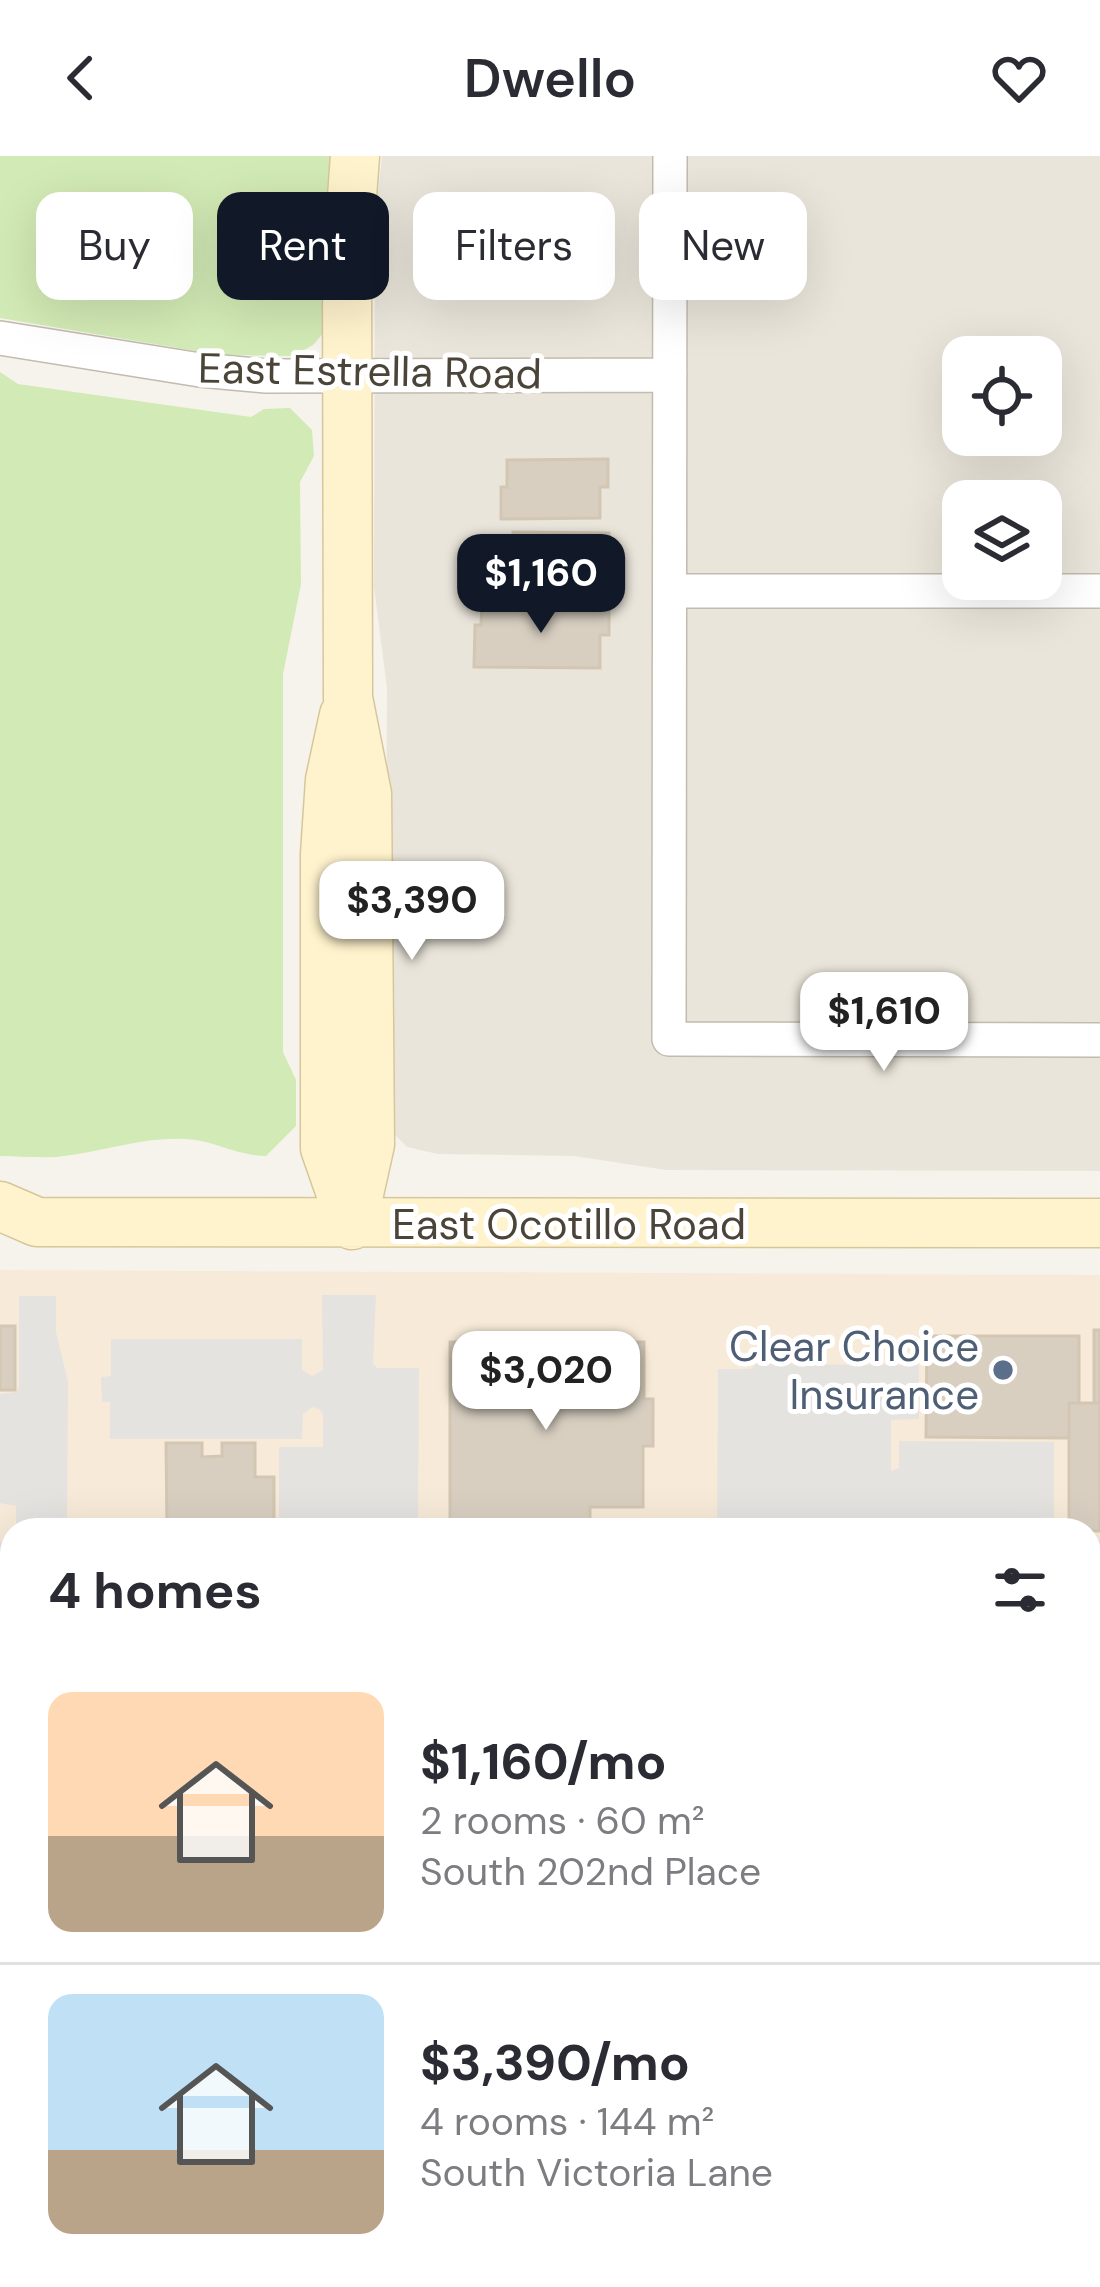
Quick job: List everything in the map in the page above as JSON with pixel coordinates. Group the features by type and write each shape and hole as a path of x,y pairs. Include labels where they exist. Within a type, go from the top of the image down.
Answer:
{"street":[{"path":"352,1226 325,1148 325,854 330,780 348,698 347,264 355,156"},
{"path":"670,156 669,1039 1100,1040"},
{"name":"East Estrella Road","path":"0,338 221,374 670,375"},
{"path":"670,591 1100,591"},
{"name":"East Ocotillo Road","path":"12,1223 1100,1223"}],"shaded area":[{"path":"382,156 1100,156 1100,1171 666,1170 574,1156 438,1154 407,1147 385,1119 387,688 374,587 375,300 389,300 389,192 378,192"},
{"path":"0,1270 1100,1275 1100,1518 0,1518"},
{"path":"322,1295 376,1295 373,1363 377,1368 419,1368 418,1518 279,1518 279,1447 323,1447 323,1414 312,1407 303,1414 302,1439 110,1439 110,1402 102,1402 101,1377 111,1376 111,1339 302,1339 302,1370 312,1376 323,1370"},
{"path":"19,1296 56,1296 56,1332 68,1382 67,1518 16,1518 16,1506 0,1503 0,1394 16,1392"},
{"path":"756,1364 919,1365 919,1419 891,1420 891,1471 899,1468 899,1441 1054,1442 1054,1518 717,1518 718,1369 751,1369"}],"green space":[{"path":"0,156 330,156 327,192 217,192 217,300 324,300 325,331 313,345 293,356 220,355 0,318"},
{"path":"0,372 18,384 251,417 264,409 290,408 312,430 314,456 300,482 301,584 283,674 283,1052 296,1080 296,1126 266,1156 185,1139 56,1157 0,1156"}],"building":[{"path":"608,459 608,487 600,487 600,518 501,519 507,460"},
{"path":"513,532 609,533 609,562 601,562 601,589 513,589"},
{"path":"482,604 609,604 609,635 600,635 600,668 474,667 475,625 481,625"},
{"path":"0,1326 15,1326 15,1390 0,1390"},
{"path":"1094,1330 1100,1330 1100,1403 1094,1403"},
{"name":"Clear Choice Insurance","path":"927,1336 1079,1336 1079,1403 1069,1403 1069,1438 926,1437"},
{"path":"450,1342 644,1342 644,1399 653,1399 653,1446 643,1446 643,1507 590,1507 590,1518 450,1518"},
{"path":"1069,1403 1100,1403 1100,1518 1069,1518"},
{"path":"166,1443 202,1443 202,1457 222,1456 222,1443 255,1443 255,1477 274,1477 274,1518 167,1518"}],"place":[{"name":"Clear Choice Insurance","path":"1003,1370"}]}
